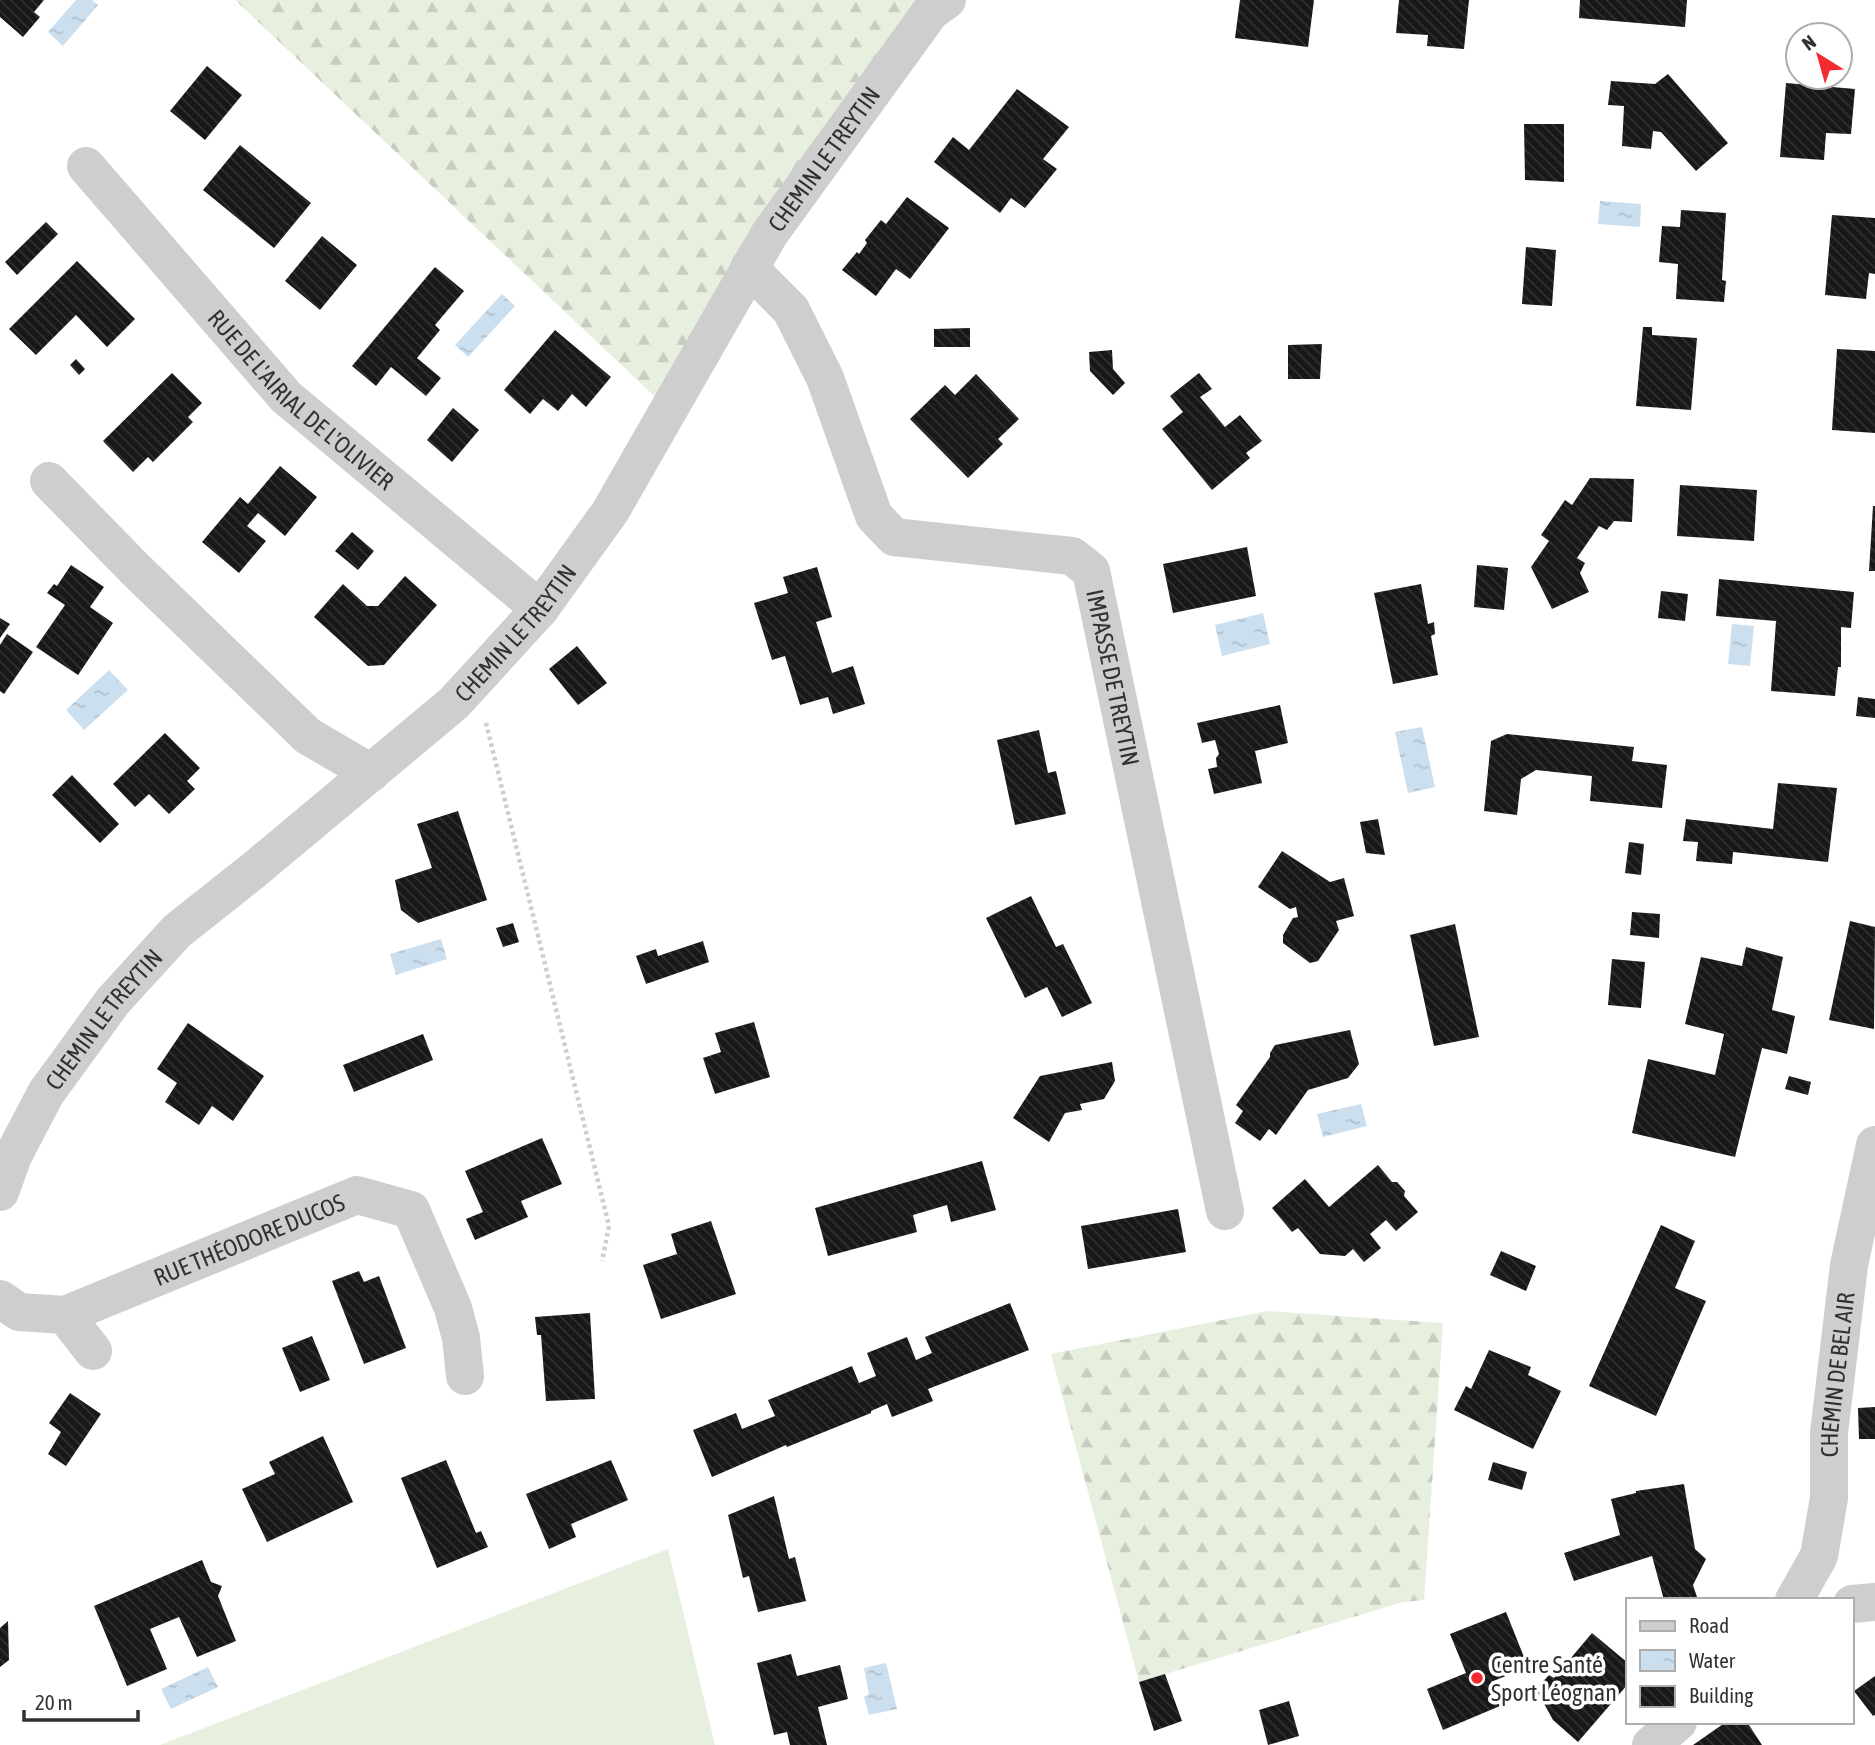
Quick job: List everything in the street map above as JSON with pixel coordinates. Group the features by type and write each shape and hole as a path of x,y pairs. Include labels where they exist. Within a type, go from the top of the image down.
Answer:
{"street":[{"name":"CHEMIN LE TREYTIN","path":"0,1192 13,1156 46,1093 113,1001 177,931 454,703 540,609 610,512 770,233 931,11 947,0"},
{"name":"RUE DE L'AIRIAL DE L'OLIVIER","path":"86,166 286,397 540,609"},
{"name":"IMPASSE DE TREYTIN","path":"749,268 791,310 825,378 874,516 894,537 1072,556 1091,571 1224,1211"},
{"path":"49,481 136,570 308,736 370,773"},
{"name":"CHEMIN DE BEL AIR","path":"1804,1598 1819,1556 1829,1498 1829,1433 1849,1265 1875,1145"},
{"name":"RUE THÉODORE DUCOS","path":"0,1300 19,1312 65,1315 357,1195 411,1210 453,1308 461,1338 465,1376"},
{"path":"65,1315 93,1351"},
{"path":"1854,1604 1875,1602"},
{"path":"1651,1745 1676,1724"}],"path":[{"path":"454,703 483,711 609,1226 603,1261"}],"green space":[{"path":"235,0 947,0 669,410"},
{"path":"1267,1311 1443,1323 1424,1600 1403,1602 1139,1682 1051,1354"},
{"path":"668,1549 715,1745 160,1745"}],"water":[{"path":"76,0 92,0 98,5 63,46 48,32"},
{"path":"1600,201 1641,204 1640,227 1598,224"},
{"path":"502,294 515,306 468,357 455,345"},
{"path":"1263,613 1270,644 1222,656 1215,625"},
{"path":"1732,624 1754,626 1750,666 1728,664"},
{"path":"109,670 128,690 84,730 66,710"},
{"path":"1422,727 1435,787 1408,793 1395,732"},
{"path":"441,939 447,959 396,975 390,954"},
{"path":"1361,1104 1367,1126 1323,1137 1317,1114"},
{"path":"886,1663 897,1709 869,1715 864,1697 869,1694 864,1668"},
{"path":"208,1667 218,1687 171,1709 161,1689"}],"building":[{"path":"0,0 44,0 34,12 40,17 23,37 0,17"},
{"path":"1240,0 1314,0 1308,47 1235,38"},
{"path":"1399,0 1469,0 1464,49 1427,46 1428,35 1396,33"},
{"path":"1580,0 1687,0 1685,27 1579,18"},
{"path":"207,66 242,95 205,140 170,111"},
{"path":"1668,74 1728,143 1696,171 1661,132 1653,131 1651,149 1622,146 1624,106 1608,105 1611,81 1655,84"},
{"path":"1017,89 1069,127 1043,159 1057,169 1025,208 1011,198 1000,213 934,162 953,137 969,150"},
{"path":"1855,89 1851,134 1826,133 1824,160 1780,157 1785,91"},
{"path":"1524,124 1564,124 1564,182 1525,180"},
{"path":"240,145 311,203 274,248 203,190"},
{"path":"907,197 949,228 910,279 896,269 876,296 842,270 857,252 859,254 867,243 865,240 881,220 886,224"},
{"path":"1681,210 1726,213 1722,280 1726,281 1724,302 1676,299 1678,264 1659,262 1662,226 1680,227"},
{"path":"1832,215 1875,218 1875,274 1869,273 1866,299 1825,295"},
{"path":"46,222 58,234 17,275 5,262"},
{"path":"322,236 357,265 320,310 285,281"},
{"path":"1526,247 1556,250 1552,306 1522,304"},
{"path":"77,261 135,319 107,347 76,315 36,355 9,329"},
{"path":"435,267 464,291 435,325 440,330 417,358 441,378 426,396 391,367 376,386 352,366"},
{"path":"1643,327 1652,327 1652,335 1697,338 1691,410 1636,406"},
{"path":"970,328 970,347 934,347 934,329"},
{"path":"555,330 611,377 586,407 572,394 558,411 543,399 530,414 504,390"},
{"path":"1322,344 1320,379 1288,379 1288,345"},
{"path":"1837,349 1875,351 1875,433 1832,430"},
{"path":"1112,350 1113,369 1125,383 1113,395 1090,371 1089,352"},
{"path":"76,359 85,369 79,375 70,365"},
{"path":"172,373 202,403 188,417 193,422 153,462 148,457 133,472 103,441"},
{"path":"1199,373 1212,389 1200,397 1225,427 1240,415 1262,441 1246,453 1250,458 1212,490 1162,429 1183,412 1170,396"},
{"path":"976,374 1019,419 998,439 1003,444 968,478 910,419 945,385 955,395"},
{"path":"453,408 479,430 452,462 427,440"},
{"path":"280,466 317,497 285,536 258,513 247,526 266,541 239,573 202,542 240,497 248,504"},
{"path":"1590,478 1634,479 1632,522 1614,521 1607,530 1599,526 1577,558 1585,563 1580,573 1589,592 1552,609 1531,567 1549,541 1541,535 1565,500 1572,505"},
{"path":"1680,485 1757,490 1754,541 1677,536"},
{"path":"1873,506 1875,571 1869,571"},
{"path":"352,532 374,551 358,570 335,551"},
{"path":"1247,547 1256,596 1173,613 1163,564"},
{"path":"71,565 104,587 90,607 113,623 78,675 36,647 65,605 47,593 54,584 57,586"},
{"path":"1477,565 1508,568 1504,610 1474,607"},
{"path":"817,567 832,617 816,622 832,673 853,666 865,704 833,714 828,697 800,705 785,656 772,660 754,603 788,593 783,577"},
{"path":"405,576 437,605 384,665 368,666 314,617 343,584 367,606 378,606"},
{"path":"1719,579 1854,592 1851,628 1841,627 1841,667 1838,667 1835,696 1771,691 1776,621 1716,616"},
{"path":"1421,584 1428,624 1434,622 1435,634 1431,636 1438,675 1393,684 1374,593"},
{"path":"1661,591 1688,594 1685,621 1658,618"},
{"path":"0,618 10,624 0,638"},
{"path":"7,634 33,652 4,694 0,691 0,645"},
{"path":"577,646 607,683 578,705 549,669"},
{"path":"1858,697 1875,699 1875,718 1856,716"},
{"path":"1280,705 1288,743 1255,751 1262,783 1214,794 1208,769 1217,767 1216,758 1219,754 1215,740 1202,743 1197,723"},
{"path":"1039,730 1048,773 1056,771 1066,814 1015,825 997,740"},
{"path":"165,733 200,768 187,781 195,789 169,814 149,794 135,807 113,784"},
{"path":"1507,734 1634,747 1632,761 1667,765 1662,808 1590,801 1592,776 1536,770 1521,779 1517,815 1484,811 1491,741"},
{"path":"72,775 119,824 100,843 52,795"},
{"path":"1778,783 1837,788 1828,862 1733,852 1732,864 1696,861 1698,842 1683,841 1686,819 1773,829"},
{"path":"458,811 487,900 418,923 401,910 395,880 432,868 417,824"},
{"path":"1378,819 1385,855 1366,853 1360,822"},
{"path":"1629,842 1644,844 1641,875 1625,873"},
{"path":"1282,851 1330,882 1344,878 1354,916 1336,921 1339,930 1318,961 1310,963 1283,943 1283,935 1293,918 1298,917 1296,907 1290,909 1258,887"},
{"path":"1031,896 1056,947 1063,944 1092,1003 1062,1017 1047,987 1025,998 986,918"},
{"path":"1632,912 1660,914 1659,938 1630,935"},
{"path":"1850,921 1875,927 1874,1029 1829,1020"},
{"path":"513,923 519,942 503,947 496,928"},
{"path":"1455,924 1479,1037 1434,1046 1410,935"},
{"path":"703,941 709,962 646,984 636,956 656,949 658,956"},
{"path":"1746,947 1783,957 1772,1010 1795,1016 1787,1054 1762,1048 1735,1157 1632,1133 1648,1059 1715,1075 1724,1034 1685,1024 1701,957 1742,966"},
{"path":"1612,959 1645,962 1641,1008 1608,1005"},
{"path":"754,1022 770,1077 715,1094 703,1058 721,1052 715,1033"},
{"path":"188,1023 264,1076 233,1121 212,1106 199,1125 165,1102 177,1083 157,1069"},
{"path":"1350,1030 1359,1064 1348,1078 1308,1090 1276,1135 1269,1129 1260,1141 1235,1123 1243,1111 1236,1105 1270,1057 1275,1045"},
{"path":"423,1034 433,1060 354,1092 343,1065"},
{"path":"1112,1062 1115,1081 1104,1099 1080,1104 1082,1110 1065,1113 1049,1142 1013,1118 1040,1076"},
{"path":"1789,1076 1811,1082 1808,1095 1785,1089"},
{"path":"542,1138 562,1184 521,1201 528,1217 475,1240 466,1219 483,1212 465,1171"},
{"path":"982,1161 996,1210 951,1222 947,1205 913,1215 917,1232 828,1256 815,1208"},
{"path":"1378,1165 1392,1182 1397,1182 1405,1191 1404,1196 1418,1212 1396,1231 1386,1220 1370,1234 1381,1248 1364,1262 1353,1249 1345,1256 1320,1254 1298,1228 1292,1232 1272,1208 1305,1179 1329,1207"},
{"path":"1178,1209 1186,1252 1088,1269 1081,1226"},
{"path":"711,1221 736,1294 661,1319 643,1265 677,1254 671,1234"},
{"path":"1661,1225 1695,1241 1675,1288 1706,1301 1656,1416 1589,1386"},
{"path":"1501,1251 1536,1266 1526,1291 1490,1275"},
{"path":"359,1271 364,1282 379,1276 406,1348 364,1364 332,1281"},
{"path":"1010,1303 1029,1350 928,1389 933,1401 892,1417 887,1404 871,1413 712,1477 693,1430 736,1413 742,1429 775,1416 768,1400 852,1366 859,1383 876,1376 867,1353 907,1337 916,1360 932,1353 925,1337"},
{"path":"590,1313 595,1399 546,1401 541,1335 537,1335 535,1317"},
{"path":"312,1336 330,1380 300,1392 282,1348"},
{"path":"1489,1350 1531,1367 1528,1375 1561,1391 1533,1449 1454,1410 1466,1386 1471,1389"},
{"path":"70,1393 101,1414 66,1466 48,1454 61,1432 49,1423"},
{"path":"1875,1407 1875,1439 1859,1439 1858,1408"},
{"path":"323,1436 353,1502 267,1542 242,1489 275,1474 269,1462"},
{"path":"446,1460 476,1533 481,1531 488,1547 437,1568 401,1478"},
{"path":"611,1460 628,1500 571,1524 576,1537 549,1549 526,1494"},
{"path":"1493,1462 1527,1472 1522,1490 1488,1480"},
{"path":"1684,1484 1695,1549 1706,1559 1693,1585 1697,1598 1663,1598 1652,1556 1574,1581 1564,1553 1620,1535 1611,1499 1636,1491"},
{"path":"774,1496 789,1559 795,1557 806,1601 758,1612 749,1576 743,1578 728,1515"},
{"path":"202,1560 211,1582 222,1586 218,1596 236,1641 197,1657 179,1617 150,1629 167,1669 127,1686 94,1606"},
{"name":"Centre Santé Sport Léognan","path":"1506,1612 1528,1667 1491,1682 1500,1706 1443,1730 1427,1689 1466,1673 1450,1634"},
{"path":"8,1621 9,1660 0,1667 0,1628"},
{"path":"1592,1633 1626,1661 1626,1686 1578,1742 1553,1720 1536,1689 1549,1675 1554,1678"},
{"path":"791,1654 797,1676 840,1665 848,1699 818,1707 827,1745 790,1745 787,1732 774,1735 757,1663"},
{"path":"1165,1674 1182,1721 1154,1731 1139,1682"},
{"path":"1875,1676 1875,1715 1873,1716 1854,1691"},
{"path":"1289,1701 1299,1736 1268,1745 1259,1710"},
{"path":"1723,1724 1748,1724 1762,1745 1693,1745"}],"place":[{"name":"Centre Santé Sport Léognan","path":"1477,1678"}]}
